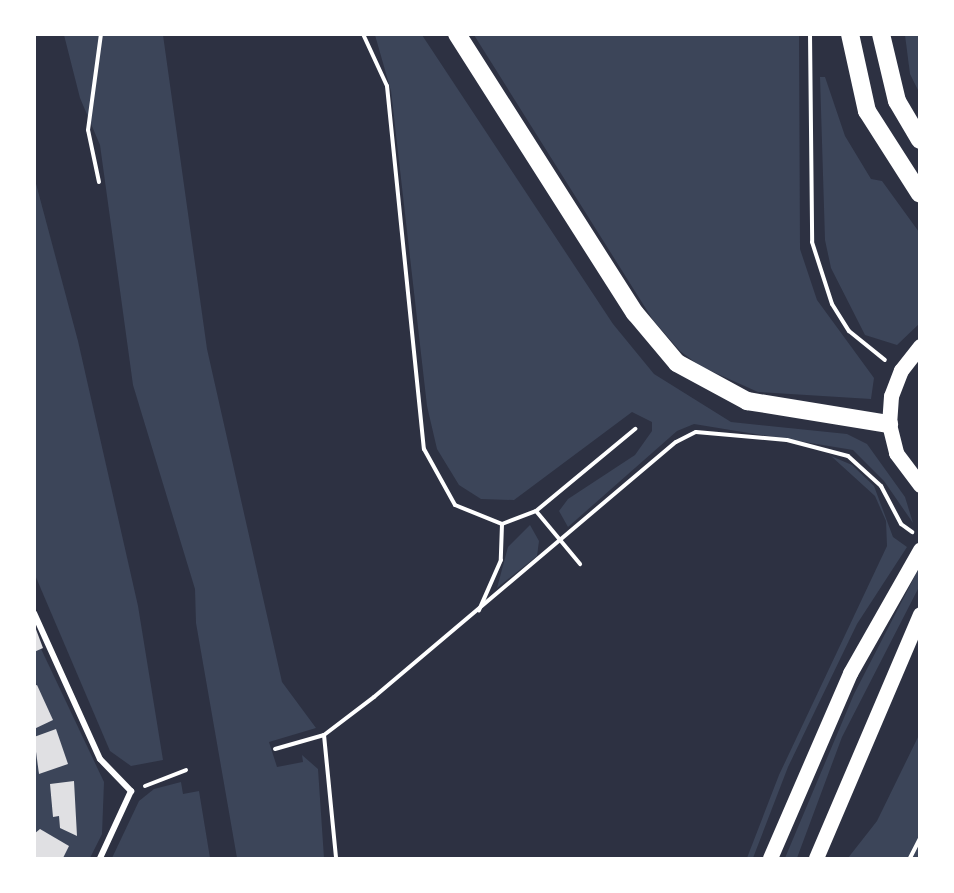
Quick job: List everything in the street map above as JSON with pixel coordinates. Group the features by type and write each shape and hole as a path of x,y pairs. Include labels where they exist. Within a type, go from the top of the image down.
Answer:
{"highway":[{"path":"457,34 635,313 677,363 747,401 889,423"},
{"path":"850,34 867,111 920,194"},
{"path":"881,34 897,101 920,140"}],"main road":[{"path":"920,346 901,370 891,396 889,423 896,453 920,485"},
{"path":"770,858 850,673 920,550"},
{"path":"816,858 920,614"}],"street":[{"path":"34,612 100,759 131,791 100,858"}],"path":[{"path":"99,182 88,130 101,34"},
{"path":"363,34 387,86 424,449 454,505 502,524 536,511 635,429"},
{"path":"810,34 812,242 820,273 849,331 901,370"},
{"path":"275,749 324,735 477,614 676,442 696,432 787,440 848,456 881,486 901,524 913,533"},
{"path":"536,511 580,564"},
{"path":"477,614 501,560 502,524"},
{"path":"324,735 336,858"},
{"path":"131,791 186,770"},
{"path":"910,858 920,838"}],"shaded area":[{"path":"64,35 163,35 207,349 282,682 316,728 269,742 277,767 303,762 302,755 318,769 324,858 237,858 196,623 195,589 133,385 100,145 80,98"},
{"path":"375,35 422,35 613,324 654,374 731,422 847,434 867,444 905,497 913,523 884,481 853,450 694,424 677,431 568,527 559,511 568,499 635,455 652,431 652,422 632,412 514,500 481,499 459,485 437,449 427,406 391,91"},
{"path":"474,35 799,35 800,249 817,300 874,378 871,399 758,392 700,366 680,351 653,320"},
{"path":"905,35 919,35 919,92 910,74"},
{"path":"820,77 825,77 845,136 871,179 882,181 919,232 919,324 897,345 865,335 831,268 825,240"},
{"path":"35,180 78,341 138,606 163,760 131,766 110,751 35,575"},
{"path":"831,456 852,465 874,486 893,537 907,547 857,624 788,767 753,858 747,858 779,775 887,546 886,521 875,496"},
{"path":"530,525 539,541 537,556 497,588 508,547"},
{"path":"919,568 919,587 842,737 797,858 785,858 854,694"},
{"path":"34,634 104,782 102,834 90,858 35,858"},
{"path":"919,735 919,858 848,858 877,821"},
{"path":"181,782 183,794 199,791 210,858 112,858 139,801 154,789"}],"building":[{"path":"34,624 43,648 34,652"},
{"path":"37,685 53,720 34,729 34,686"},
{"path":"56,729 68,764 39,774 34,737"},
{"path":"74,781 77,836 60,828 59,816 53,817 50,784"},
{"path":"40,829 69,846 63,858 34,858 34,834"}]}
